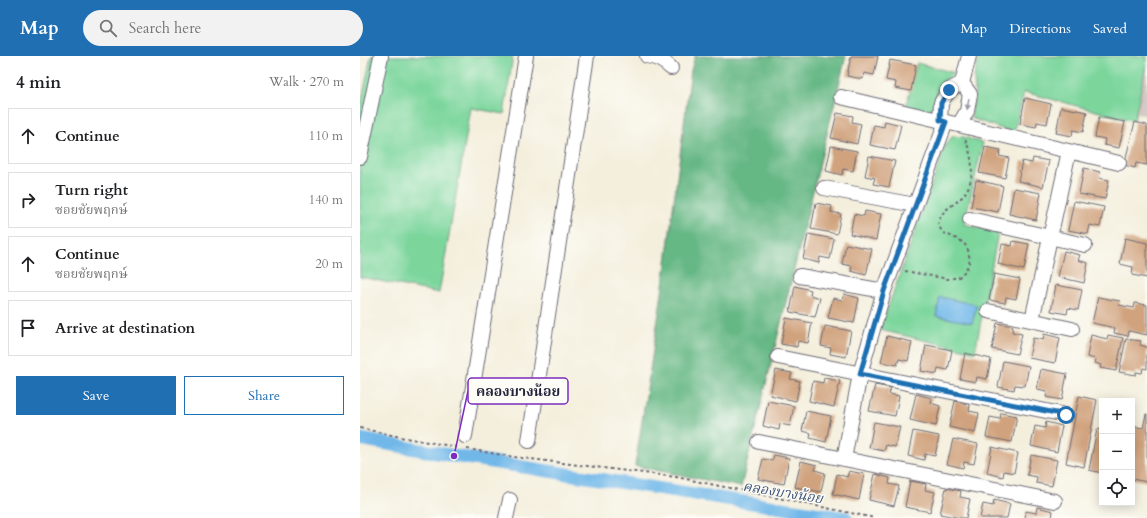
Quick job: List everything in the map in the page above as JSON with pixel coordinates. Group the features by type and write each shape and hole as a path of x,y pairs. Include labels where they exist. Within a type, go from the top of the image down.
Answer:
{"street":[{"path":"360,157 381,56"},
{"path":"465,436 526,56"},
{"path":"529,441 587,56"},
{"path":"647,56 658,58 672,68"},
{"path":"948,123 941,103 949,90 962,83 969,56"},
{"path":"844,459 860,374 892,268 915,205 948,123 967,111 970,94 962,83"},
{"path":"841,97 1119,163"},
{"path":"1032,320 1069,151"},
{"path":"824,188 915,205"},
{"path":"970,219 1085,245"},
{"path":"800,276 884,291"},
{"path":"988,311 1072,329"},
{"path":"778,357 1066,415"},
{"path":"759,442 1055,501"},
{"path":"506,518 510,500"}],"path":[{"path":"892,268 948,279 959,277 966,270 970,260 968,250 964,243 944,233 938,226 939,219 947,208 963,195 971,181 972,164 969,147 948,123"},
{"path":"360,428 404,438 514,457 676,478 875,518"}],"shaded area":[{"path":"1147,61 1147,116 1136,113"}],"green space":[{"path":"371,56 513,56 504,114 471,108 439,293 360,277 360,110"},
{"path":"695,56 846,56 741,487 635,466 662,293 691,70"},
{"path":"979,56 1147,56 1134,121 1024,92 1014,133 971,118 975,91 974,78"},
{"path":"917,63 955,73 940,84 931,111 906,106"},
{"path":"953,136 964,137 983,143 964,224 998,233 975,352 880,330 946,144"}],"water":[{"path":"940,297 977,305 972,323 936,316"}],"building":[{"path":"851,56 878,56 874,75 864,73 863,79 847,76"},
{"path":"890,60 916,65 911,91 895,88 896,82 886,80"},
{"path":"1025,98 1051,104 1047,124 1037,122 1036,127 1020,124"},
{"path":"1061,107 1087,112 1083,132 1073,130 1072,136 1056,133"},
{"path":"837,113 853,116 852,122 861,124 857,144 831,138"},
{"path":"1099,117 1125,122 1119,148 1104,145 1105,139 1095,137"},
{"path":"885,121 901,125 895,150 870,145 874,125 884,127"},
{"path":"1135,122 1147,125 1147,165 1136,163 1135,168 1124,165"},
{"path":"831,146 857,151 853,171 843,169 842,175 826,171"},
{"path":"985,147 1001,150 999,156 1009,158 1005,178 979,173"},
{"path":"869,156 895,161 889,187 873,184 875,178 865,176"},
{"path":"1033,158 1049,161 1043,187 1018,181 1022,161 1032,163"},
{"path":"1084,168 1100,172 1099,178 1109,180 1105,199 1079,194"},
{"path":"976,180 1003,186 998,212 971,207"},
{"path":"1014,188 1041,193 1036,220 1009,214"},
{"path":"1074,201 1104,207 1100,227 1090,225 1088,234 1068,230"},
{"path":"816,203 832,206 831,212 841,214 837,234 811,229"},
{"path":"865,211 881,214 876,240 850,234 854,214 864,216"},
{"path":"808,234 834,239 830,259 820,257 819,263 803,259"},
{"path":"1125,238 1147,243 1147,278 1132,275 1133,267 1120,264"},
{"path":"1013,241 1029,244 1024,270 998,264 1002,244 1012,246"},
{"path":"846,244 872,249 866,275 851,271 852,266 842,264"},
{"path":"1064,251 1080,255 1078,260 1088,263 1084,283 1058,277"},
{"path":"994,274 1020,279 1016,299 1006,297 1005,303 989,300"},
{"path":"1056,285 1082,290 1078,310 1068,308 1067,314 1051,311"},
{"path":"795,286 811,290 810,295 820,298 815,317 790,312"},
{"path":"844,294 859,298 854,323 828,318 833,298 842,300"},
{"path":"1098,297 1120,301 1119,305 1134,308 1135,303 1147,305 1147,335 1129,331 1128,336 1114,333 1115,328 1092,323"},
{"path":"786,318 812,323 808,343 798,341 797,347 781,344"},
{"path":"997,323 1013,326 1012,332 1022,334 1017,354 992,349"},
{"path":"825,326 851,331 846,357 830,354 831,348 821,346"},
{"path":"1044,334 1060,338 1055,363 1029,358 1033,338 1043,340"},
{"path":"1091,335 1107,339 1108,335 1123,338 1116,371 1100,368 1101,365 1095,363 1096,359 1087,357"},
{"path":"887,336 912,342 908,361 899,359 897,365 881,362"},
{"path":"1126,339 1141,341 1140,345 1147,347 1147,369 1143,368 1142,373 1136,372 1136,375 1119,372"},
{"path":"926,345 952,350 948,370 938,368 937,374 921,371"},
{"path":"965,353 991,359 987,379 977,377 976,382 960,379"},
{"path":"1003,361 1029,366 1025,386 1015,385 1014,390 998,387"},
{"path":"1041,369 1067,374 1062,400 1046,397 1047,391 1037,389"},
{"path":"776,370 792,373 790,379 800,381 796,401 770,395"},
{"path":"824,378 840,381 834,407 809,401 813,381 823,383"},
{"path":"875,385 891,388 889,394 899,396 895,416 869,411"},
{"path":"916,394 932,398 931,403 940,406 936,426 910,420"},
{"path":"1079,396 1097,400 1084,467 1066,463"},
{"path":"768,401 794,406 790,426 780,424 779,430 763,426"},
{"path":"955,401 970,405 969,411 979,413 975,433 949,427"},
{"path":"806,411 831,416 826,442 810,438 811,433 802,431"},
{"path":"1001,413 1017,416 1012,442 986,437 990,417 1000,419"},
{"path":"1147,414 1147,482 1135,480 1135,427 1143,428"},
{"path":"874,422 900,427 895,447 886,445 884,451 869,448"},
{"path":"1046,422 1062,426 1057,452 1031,446 1035,426 1045,428"},
{"path":"1097,429 1099,429 1099,472 1089,470"},
{"path":"913,431 939,436 935,456 925,454 924,460 908,456"},
{"path":"953,439 978,444 974,464 964,462 963,468 947,464"},
{"path":"992,447 1018,453 1014,473 1004,471 1003,477 987,473"},
{"path":"774,455 789,458 784,484 758,479 763,459 772,461"},
{"path":"1031,455 1057,460 1052,486 1036,483 1037,477 1027,475"},
{"path":"801,461 817,465 815,470 825,473 821,492 795,487"},
{"path":"849,471 864,474 859,500 833,494 837,474 847,477"},
{"path":"875,474 890,478 889,484 899,486 894,506 869,500"},
{"path":"910,481 926,484 925,490 935,492 930,512 905,507"},
{"path":"946,488 961,491 960,497 970,499 966,518 940,514"},
{"path":"994,500 1010,504 1007,518 980,518 983,504 993,506"},
{"path":"1037,507 1053,511 1052,518 1025,518 1026,511 1036,513"}],"waterway":[{"name":"คลองบางน้อย","path":"360,439 454,456 846,518"}],"place":[{"name":"คลองบางน้อย","path":"454,456"}],"route":[{"path":"949,90 941,103 940,120 946,122 884,291 860,374 1066,415"}]}
